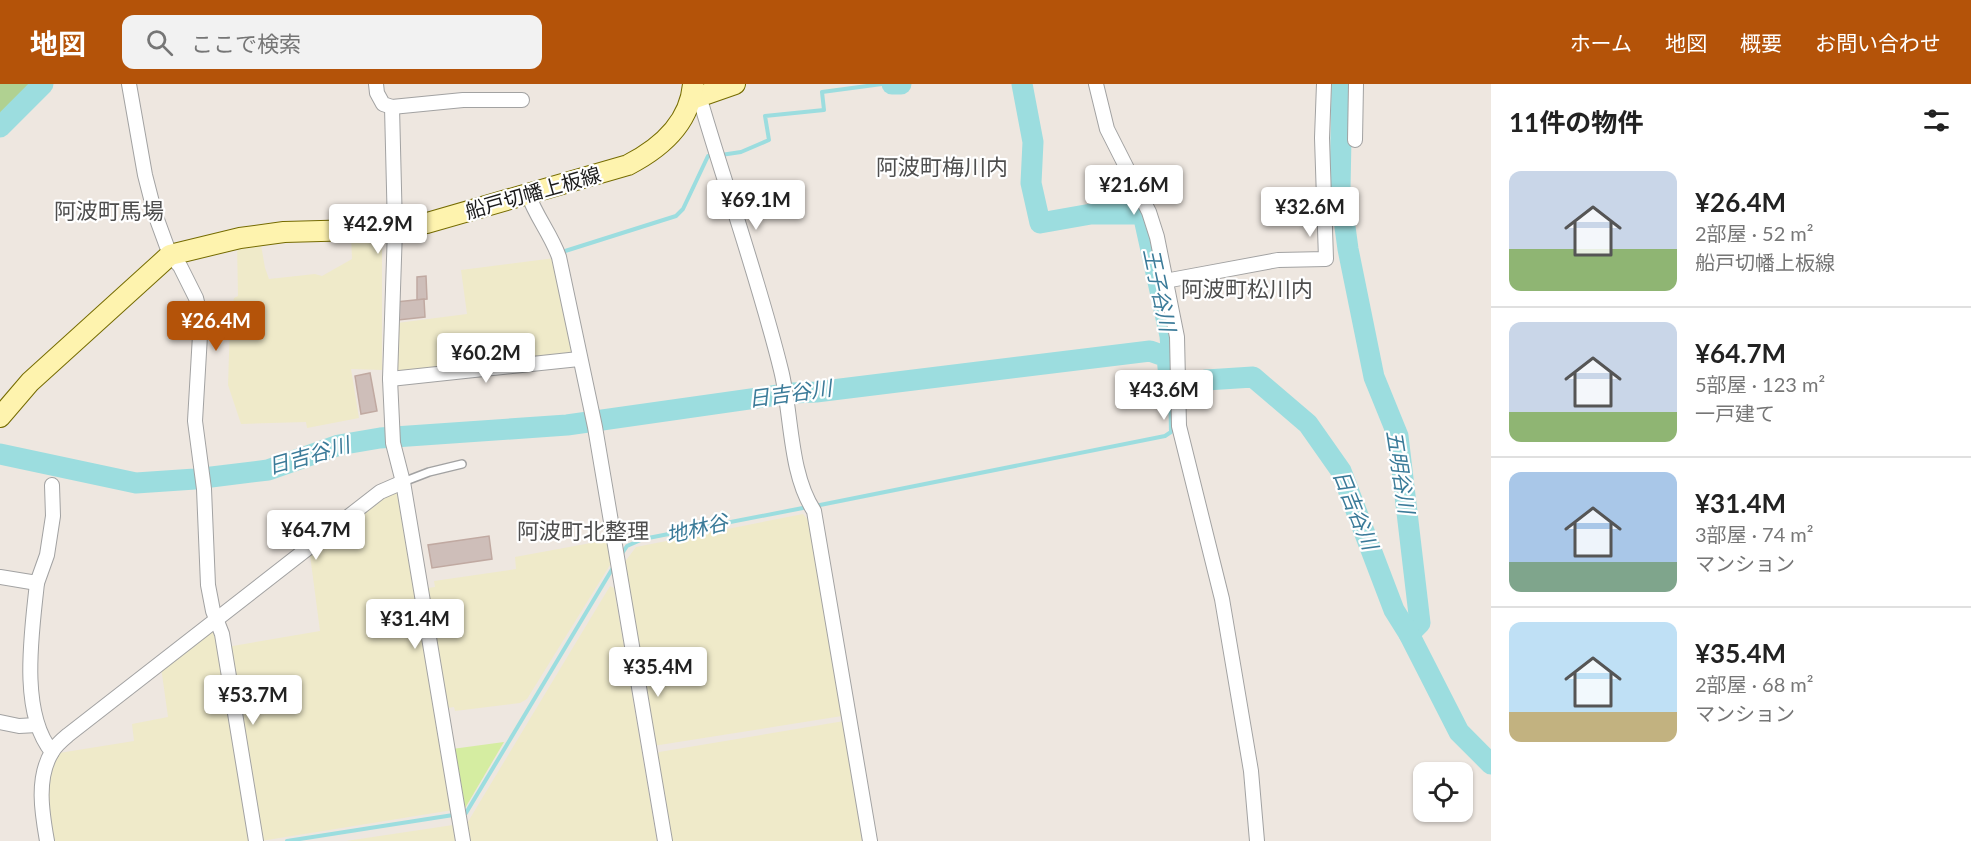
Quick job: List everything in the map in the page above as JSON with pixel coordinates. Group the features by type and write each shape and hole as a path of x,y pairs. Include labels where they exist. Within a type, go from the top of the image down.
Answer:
{"main road":[{"path":"693,91 735,84"},
{"name":"船戸切幡上板線","path":"0,417 30,382 170,255 240,238 284,232 395,229 427,224 628,165 649,154 682,120 693,91"}],"street":[{"path":"129,84 146,175 156,214 170,255 180,266 196,298 201,318 195,421 204,489 208,585 222,634 256,841"},
{"path":"376,84 376,93 383,104 392,107 463,100 522,100"},
{"path":"1096,84 1107,129 1149,212 1166,281 1178,351 1179,426 1222,599 1251,771 1257,841"},
{"path":"1166,281 1278,260 1326,259 1322,138 1324,84"},
{"path":"1355,140 1356,84"},
{"path":"693,91 702,106 786,393 800,480 810,506 870,841"},
{"path":"392,107 395,229 390,379 393,437 403,482 463,841"},
{"path":"528,194 536,216 551,236 559,257 594,420 665,841"},
{"path":"390,379 579,358"},
{"path":"47,841 42,795 44,773 52,752 68,735 380,492 403,482"},
{"path":"52,485 53,516 47,555 37,583 31,684 37,725 43,741 52,752"},
{"path":"0,577 37,583"},
{"path":"0,722 19,726 37,725"}],"lane":[{"path":"403,482 429,472 462,464"}],"shaded area":[{"path":"351,234 380,238 382,241 382,370 351,369 359,418 307,428 306,422 241,424 228,385 230,323 234,298 238,296 237,243 260,239 269,279 315,274 322,276 352,259"},
{"path":"555,258 572,350 568,355 407,374 395,371 397,323 467,314 461,270"},
{"path":"385,493 397,493 453,810 261,841 227,647 320,631 310,555 317,552 316,546"},
{"path":"803,514 810,522 842,716 653,746 624,563 636,547"},
{"path":"607,540 613,557 610,565 527,699 520,703 455,711 454,707 448,708 428,588 435,587 434,581 516,569 515,557"},
{"path":"610,586 614,588 657,841 469,841 466,825"},
{"path":"213,626 250,841 51,841 45,801 48,777 59,753 134,741 132,724 168,717 161,667"},
{"path":"844,721 862,841 669,841 655,759 659,752"},
{"path":"453,825 455,841 346,841"}],"green space":[{"path":"0,84 35,84 0,119"},
{"path":"504,742 464,810 452,749"}],"building":[{"path":"426,276 427,299 417,300 417,277"},
{"path":"424,299 425,317 398,320 396,302"},
{"path":"370,373 377,411 361,414 355,376"},
{"path":"489,536 492,559 432,568 428,545"}],"waterway":[{"name":"日吉谷川","path":"0,127 43,84"},
{"path":"721,155 741,152 769,140 765,116 824,110 822,92 882,84"},
{"name":"王子谷川","path":"892,84 901,84"},
{"name":"王子谷川","path":"1022,84 1033,142 1031,183 1040,223 1091,214 1143,214 1170,336 1171,349 1167,357"},
{"name":"五明谷川","path":"1342,84 1340,190 1348,249 1374,377 1398,436 1420,623 1409,634"},
{"path":"562,252 676,216 683,209 708,156 712,156"},
{"name":"日吉谷川","path":"0,454 136,483 195,479 268,470 339,445 380,438 567,425 792,393 816,392 1150,351 1167,357 1170,388 1206,380 1253,377 1308,424 1341,471 1394,610 1409,634 1459,732 1491,764"},
{"name":"地林谷","path":"815,506 1165,436 1171,432 1170,388"},
{"name":"地林谷","path":"621,555 627,546 643,539 808,507"},
{"name":"地林谷","path":"287,841 466,813 614,566"}],"district":[{"name":"阿波町梅川内","path":"942,167"},
{"name":"阿波町馬場","path":"109,211"},
{"name":"阿波町松川内","path":"1247,289"},
{"name":"阿波町北整理","path":"583,531"}]}
